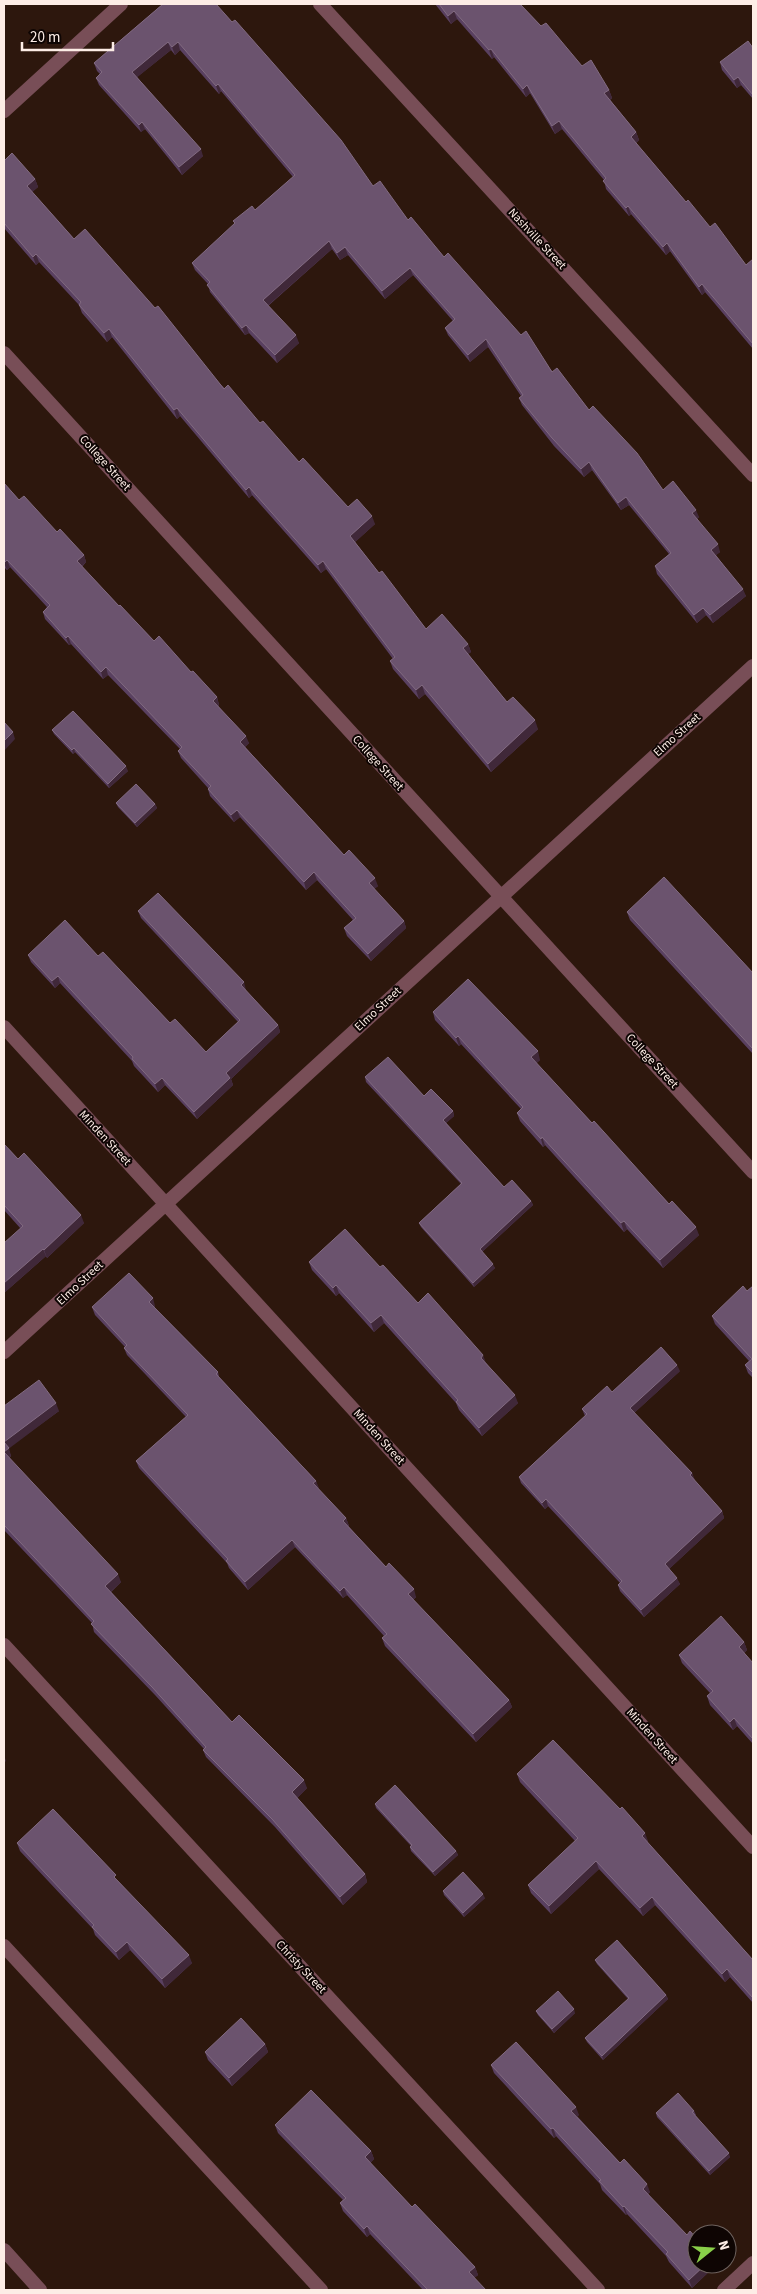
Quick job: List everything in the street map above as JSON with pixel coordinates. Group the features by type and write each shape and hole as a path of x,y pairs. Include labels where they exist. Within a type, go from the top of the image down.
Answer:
{"street":[{"path":"4,111 121,4"},
{"name":"Nashville Street","path":"320,4 753,475"},
{"name":"College Street","path":"4,353 753,1172"},
{"name":"Elmo Street","path":"4,1352 753,666"},
{"name":"Minden Street","path":"4,1027 753,1847"},
{"name":"Christy Street","path":"4,1645 598,2290"},
{"path":"4,1946 321,2290"},
{"path":"4,2250 40,2290"},
{"path":"724,2290 753,2263"}],"building":[{"path":"163,4 216,4 232,22 235,20 341,140 373,186 380,181 408,220 411,217 444,257 448,253 521,335 526,331 552,372 557,368 589,410 593,406 637,453 663,490 673,481 696,510 692,513 718,544 711,550 743,589 710,615 703,608 694,615 655,566 671,553 626,497 618,503 589,462 581,469 552,438 519,398 523,395 486,339 468,355 445,328 455,319 410,268 382,291 345,247 337,253 329,241 263,300 296,335 275,355 246,325 242,328 207,285 210,282 192,263 235,223 233,221 252,206 255,210 295,175 218,84 216,86 178,42 172,47 168,42 132,72 201,149 179,167 142,122 139,125 96,78 102,72 94,63"},
{"path":"439,4 520,4 541,26 546,23 582,66 591,60 609,90 604,93 636,132 631,137 686,202 688,200 710,227 715,223 746,265 753,259 753,344 702,284 699,287 667,243 663,247 628,206 626,208 603,181 606,178 559,121 552,126 527,85 523,89 491,49 489,50 454,11 448,16"},
{"path":"748,41 753,48 753,95 738,77 734,80 720,62"},
{"path":"12,153 35,179 27,186 74,239 85,229 155,308 158,306 224,389 228,385 260,423 263,421 299,462 303,458 348,507 357,499 372,516 350,536 379,573 382,571 426,629 442,614 468,644 463,648 507,702 513,697 535,720 488,764 422,685 416,690 390,661 395,657 323,561 318,565 249,487 246,490 177,408 174,410 109,329 104,333 79,305 81,302 36,254 33,257 4,223 4,161"},
{"path":"4,483 19,500 24,496 57,532 60,529 84,555 77,561 119,606 154,641 159,636 191,672 193,671 217,697 213,701 246,736 240,742 344,855 349,850 375,878 369,883 404,921 368,954 344,928 356,918 314,872 304,882 237,810 231,815 208,789 211,786 178,751 182,747 106,667 101,672 68,636 66,638 43,612 50,605 7,560 4,563"},
{"path":"73,711 126,766 108,784 74,748 72,750 52,730"},
{"path":"4,722 13,732 4,741"},
{"path":"136,784 155,804 135,823 116,803"},
{"path":"664,877 753,973 753,1049 627,912"},
{"path":"158,893 244,982 241,985 278,1025 226,1073 230,1078 194,1112 162,1078 155,1084 132,1059 133,1057 58,976 52,981 28,955 65,920 98,956 103,952 170,1023 175,1019 206,1052 240,1020 138,911"},
{"path":"468,979 538,1051 531,1057 592,1123 594,1121 669,1204 672,1201 696,1227 660,1260 624,1221 621,1223 542,1137 541,1139 517,1113 523,1107 458,1036 456,1038 433,1012"},
{"path":"388,1057 424,1096 431,1089 453,1111 443,1120 504,1187 512,1180 531,1201 480,1249 493,1264 473,1283 419,1223 462,1183 365,1077"},
{"path":"4,1144 18,1159 24,1153 81,1215 44,1250 4,1283 4,1243 23,1226 4,1205"},
{"path":"345,1229 380,1267 383,1265 418,1303 428,1293 483,1355 481,1358 515,1395 479,1428 456,1402 458,1400 381,1315 371,1323 336,1285 333,1288 309,1262"},
{"path":"129,1273 153,1298 149,1302 218,1372 216,1374 316,1481 313,1483 346,1518 343,1521 386,1567 389,1563 414,1589 408,1594 509,1700 473,1734 382,1638 387,1634 344,1587 340,1591 292,1540 245,1582 226,1561 228,1559 136,1461 188,1415 124,1348 127,1345 92,1307"},
{"path":"743,1286 747,1291 753,1286 753,1373 745,1365 752,1359 712,1316"},
{"path":"661,1347 677,1365 630,1408 692,1473 690,1475 722,1511 665,1564 677,1578 641,1610 618,1585 622,1581 546,1499 542,1503 519,1477 587,1414 582,1409 607,1386 612,1392"},
{"path":"39,1380 56,1403 4,1442 4,1406"},
{"path":"4,1442 9,1448 4,1452"},
{"path":"4,1452 118,1574 105,1586 232,1722 239,1715 304,1780 292,1792 365,1874 340,1897 272,1819 203,1750 206,1747 152,1687 91,1624 94,1621 4,1525"},
{"path":"721,1616 744,1642 739,1647 753,1663 753,1739 734,1718 730,1722 707,1696 713,1691 679,1655"},
{"path":"553,1740 620,1809 622,1807 645,1833 642,1836 753,1960 753,1998 727,1969 722,1974 652,1897 640,1908 596,1861 549,1906 528,1885 578,1838 517,1774"},
{"path":"395,1785 456,1851 433,1872 410,1847 412,1845 375,1804"},
{"path":"53,1809 116,1875 114,1877 189,1955 162,1979 127,1942 116,1952 92,1927 94,1925 17,1843"},
{"path":"463,1872 483,1894 463,1913 443,1891"},
{"path":"617,1940 666,1995 602,2056 585,2038 629,1998 595,1960"},
{"path":"558,1991 574,2009 552,2029 536,2011"},
{"path":"241,2018 265,2044 229,2078 205,2052"},
{"path":"516,2042 576,2107 571,2111 620,2163 624,2159 647,2184 643,2189 687,2235 687,2274 695,2274 689,2280 666,2254 668,2252 623,2207 553,2128 551,2129 491,2065"},
{"path":"311,2090 371,2151 365,2157 412,2207 415,2204 475,2267 469,2272 486,2290 428,2290 367,2226 364,2229 340,2203 346,2198 275,2125"},
{"path":"678,2093 694,2111 692,2112 729,2153 709,2171 656,2113"}]}
